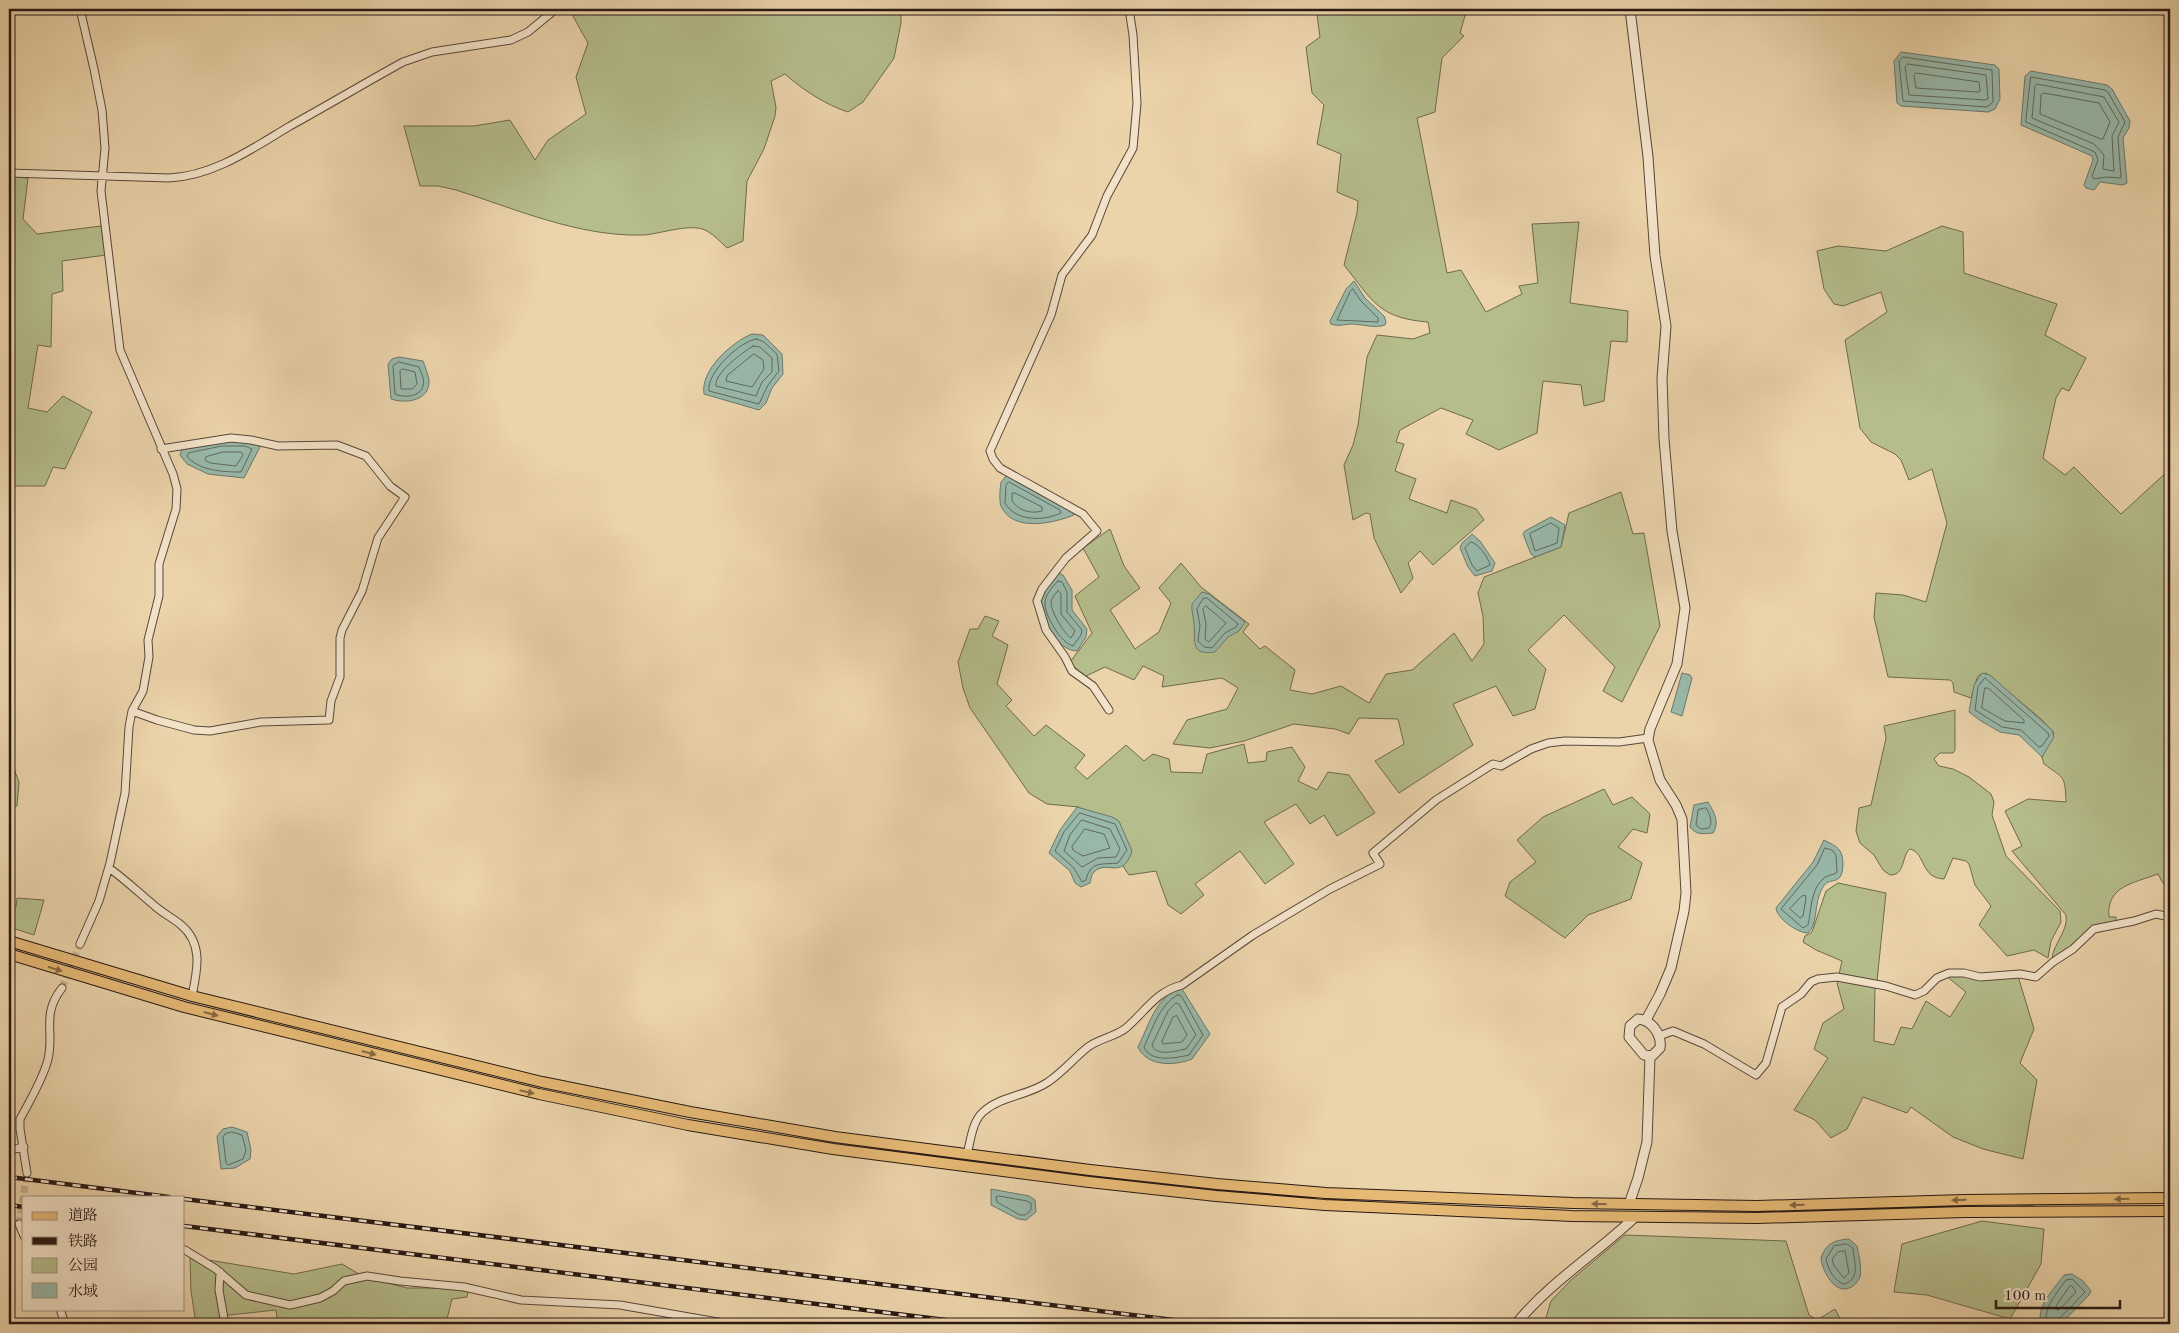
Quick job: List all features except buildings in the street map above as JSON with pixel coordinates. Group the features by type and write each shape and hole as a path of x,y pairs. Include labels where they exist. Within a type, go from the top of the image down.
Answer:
{"main road":[{"path":"9,941 192,996 466,1065 618,1098 817,1134 1159,1178 1309,1192 1426,1198 1628,1204 1756,1206 1965,1200 2170,1198"},
{"path":"9,954 184,1007 463,1077 643,1116 833,1149 1089,1182 1265,1200 1426,1211 1635,1217 1757,1218 1965,1212 2170,1210"}],"street":[{"path":"80,9 102,110 105,148 102,191 120,350 177,489 176,509 159,564 159,596 148,640 149,657 143,691 132,711 129,727 125,793 109,868 80,944"},
{"path":"9,173 169,178 206,172 240,155 403,62 432,52 511,40 528,32 556,9"},
{"path":"1109,710 1092,686 1072,672 1065,656 1046,630 1038,601 1042,589 1066,558 1097,531 1084,514 1000,468 992,459 990,451 1051,315 1062,275 1092,235 1107,196 1132,153 1137,103 1133,35 1129,9"},
{"path":"1630,9 1648,157 1655,256 1666,326 1662,378 1664,439 1672,530 1685,608 1684,629 1677,664 1648,738 1649,749 1660,780 1676,805 1682,819 1686,894 1671,968 1646,1020"},
{"path":"132,711 194,730 210,730 262,722 329,720 331,701 340,677 340,638 342,630 362,591 378,538 404,497 390,486 366,456 337,445 278,446 231,438 161,449"},
{"path":"967,1154 974,1126 983,1112 1007,1098 1037,1088 1048,1082 1088,1047 1126,1027 1153,1000 1169,988 1182,985 1253,935 1330,889 1380,864 1373,853 1436,800 1462,782 1493,764 1501,766 1531,749 1548,743 1565,741 1619,742 1648,738"},
{"path":"109,868 132,884 157,908 178,922 192,938 198,959 192,996"},
{"path":"1660,1036 1673,1031 1704,1044 1756,1076 1766,1063 1782,1006 1818,979 1837,978 1886,986 1915,995 1921,993 1937,978 1949,973 1964,973 1980,977 2020,974 2036,977 2053,962 2073,949 2094,929 2134,921 2156,914 2170,917"},
{"path":"27,1173 20,1119 47,1062 50,1012 54,1000 62,988"},
{"path":"1628,1204 1642,1165 1647,1142 1650,1057 1660,1048 1660,1036 1646,1020 1638,1019 1630,1026 1629,1037 1644,1055 1650,1057"},
{"path":"9,1150 24,1147"},
{"path":"1516,1324 1544,1294 1613,1238 1635,1217"},
{"path":"19,1224 22,1231"},
{"path":"185,1250 198,1256 246,1294 290,1305 320,1298 334,1291 344,1281 367,1276 400,1281 464,1286 521,1300 620,1305 729,1324"},
{"path":"220,1272 219,1290 225,1324"},
{"path":"60,1310 65,1324"}],"green space":[{"path":"569,9 901,9 901,23 894,58 863,102 848,112 815,96 785,74 771,81 776,107 775,116 764,149 747,181 743,241 727,248 707,231 701,229 685,228 643,235 595,231 548,220 456,190 438,186 420,186 404,126 474,126 510,120 535,160 548,140 586,114 576,77 588,43"},
{"path":"1333,9 1354,9 1360,14 1365,9 1467,9 1460,33 1464,36 1442,58 1435,112 1417,118 1447,273 1461,270 1486,312 1522,294 1519,286 1538,283 1532,224 1579,222 1570,303 1628,311 1627,342 1611,341 1604,401 1584,406 1581,385 1543,381 1537,433 1499,450 1466,434 1473,420 1441,408 1400,430 1396,442 1404,444 1395,471 1416,479 1409,499 1447,513 1451,500 1476,509 1484,520 1433,565 1420,551 1408,563 1413,578 1401,593 1374,538 1370,514 1366,513 1353,520 1344,465 1353,445 1358,425 1367,357 1377,335 1413,339 1430,333 1428,322 1398,316 1378,306 1344,265 1357,213 1358,201 1337,192 1341,154 1317,144 1324,105 1312,93 1306,47 1320,37 1317,15"},
{"path":"9,176 28,178 23,219 37,234 101,226 106,255 62,261 63,291 52,294 51,347 38,345 28,408 47,412 63,396 92,412 65,469 53,467 45,486 9,486 9,437 12,436 14,411 9,396"},
{"path":"1942,226 1963,232 1964,273 2057,304 2045,335 2086,358 2069,391 2062,388 2056,398 2043,458 2065,475 2074,467 2121,514 2170,469 2170,882 2163,883 2158,874 2123,887 2112,898 2109,907 2109,917 2116,917 2116,923 2092,927 2067,949 2052,959 2065,926 2066,915 2012,851 2022,846 2005,811 2028,799 2066,802 2065,786 2062,778 2044,764 2042,757 2054,733 2041,719 1986,673 1979,675 1977,678 1971,698 1954,692 1953,683 1950,680 1888,677 1874,617 1876,593 1903,595 1926,602 1947,523 1932,469 1909,480 1901,460 1895,454 1871,442 1860,428 1845,340 1887,312 1881,292 1843,306 1834,304 1824,289 1817,251 1838,246 1886,251"},
{"path":"1621,492 1633,534 1644,533 1660,626 1622,702 1603,691 1615,667 1564,615 1528,650 1546,669 1535,709 1513,716 1496,686 1453,704 1473,745 1399,793 1375,761 1404,744 1398,719 1359,718 1349,734 1335,729 1294,724 1244,741 1210,748 1173,744 1187,720 1227,709 1238,688 1222,678 1162,687 1164,676 1143,666 1134,680 1105,667 1084,677 1070,662 1092,633 1075,596 1099,577 1083,548 1110,529 1124,566 1140,588 1110,610 1135,649 1159,632 1171,603 1159,588 1181,563 1201,587 1249,624 1243,632 1260,649 1265,646 1295,670 1290,690 1312,694 1341,686 1369,703 1386,674 1412,670 1454,633 1472,661 1484,644 1483,616 1478,593 1484,577 1561,547 1569,513"},
{"path":"985,616 999,621 992,636 1008,645 997,684 1012,700 1006,706 1034,736 1046,725 1085,755 1075,768 1087,779 1126,745 1144,761 1153,754 1169,759 1171,772 1202,773 1207,754 1244,744 1248,763 1266,761 1267,752 1292,747 1305,767 1298,781 1317,790 1328,772 1349,775 1375,813 1337,836 1324,815 1310,824 1296,804 1264,822 1294,864 1265,884 1240,851 1195,884 1204,895 1181,914 1168,905 1156,871 1129,875 1123,866 1132,851 1079,807 1047,804 1029,793 970,708 963,688 958,662 970,629 978,629"},
{"path":"1955,710 1955,750 1953,753 1940,753 1934,759 1939,766 1953,769 1969,777 1991,794 1994,802 1992,815 2006,856 2060,911 2061,922 2051,941 2048,958 2034,950 2007,956 1979,925 1991,906 1975,885 1969,864 1966,861 1953,858 1944,879 1936,878 1927,870 1919,855 1910,849 1899,872 1890,875 1883,870 1874,855 1860,843 1856,831 1859,808 1871,805 1886,738 1884,726"},
{"path":"9,763 12,764 19,782 17,806 9,806"},
{"path":"1604,789 1613,805 1632,797 1650,814 1647,833 1633,829 1618,847 1642,863 1631,899 1588,915 1565,938 1505,896 1510,882 1536,862 1517,840 1543,817"},
{"path":"1838,883 1886,893 1875,987 1874,1041 1894,1045 1901,1027 1912,1029 1926,1001 1950,1017 1966,992 1946,976 1960,975 1976,980 2018,976 2034,1029 2020,1063 2037,1080 2023,1159 1983,1149 1953,1137 1911,1107 1907,1113 1863,1097 1847,1129 1831,1138 1815,1120 1794,1110 1828,1058 1814,1049 1823,1023 1844,1009 1837,983 1842,961 1803,942 1805,936 1812,932 1826,891"},
{"path":"17,898 44,900 34,935 9,927 9,907 16,907"},
{"path":"1982,1221 2044,1229 2041,1264 2010,1319 1927,1295 1894,1292 1902,1244"},
{"path":"1625,1235 1786,1241 1809,1315 1817,1320 1835,1309 1843,1324 1544,1324 1551,1301 1571,1280"},
{"path":"190,1257 294,1274 342,1264 364,1277 407,1288 450,1288 468,1292 467,1297 452,1299 447,1319 431,1324 278,1324 276,1310 220,1316 221,1324 196,1324 191,1291"}],"water":[{"path":"1901,52 1995,65 1999,69 2000,99 1995,109 1988,112 1901,106 1897,103 1894,61"},
{"path":"2031,71 2107,85 2112,89 2130,121 2129,128 2123,138 2127,183 2123,185 2100,182 2094,190 2086,188 2084,185 2093,160 2092,156 2021,125 2025,76"},
{"path":"1354,281 1365,298 1384,316 1385,325 1377,327 1356,324 1331,324 1330,321 1346,289"},
{"path":"752,334 763,335 782,354 783,374 772,388 766,403 759,410 704,394 707,376 719,358 736,343"},
{"path":"399,357 423,361 429,380 426,393 421,397 410,401 391,399 388,364 392,359"},
{"path":"221,441 255,443 260,447 244,478 208,474 187,464 180,455 182,449"},
{"path":"1007,475 1074,512 1074,515 1056,521 1034,524 1015,520 1007,514 1000,504 1001,482"},
{"path":"1551,517 1565,525 1561,547 1535,557 1531,554 1523,534 1525,531"},
{"path":"1472,534 1480,541 1495,563 1492,571 1475,576 1468,567 1460,548 1462,543"},
{"path":"1059,573 1063,575 1072,590 1072,610 1087,629 1086,637 1077,651 1063,645 1056,639 1050,631 1043,614 1041,598 1043,591"},
{"path":"1202,592 1209,594 1245,622 1239,631 1228,637 1215,652 1201,652 1196,646 1192,604"},
{"path":"1682,673 1690,675 1692,678 1682,716 1671,712"},
{"path":"1982,673 1990,675 2052,730 2054,737 2042,757 2019,735 2000,732 1969,712 1974,685"},
{"path":"1708,802 1715,817 1715,829 1713,833 1697,833 1690,827 1694,805"},
{"path":"1077,807 1112,817 1119,821 1132,851 1124,865 1099,869 1092,874 1090,883 1081,887 1075,883 1070,871 1049,853 1060,830"},
{"path":"1824,840 1840,851 1843,868 1840,877 1824,885 1818,900 1813,925 1808,933 1794,928 1784,921 1776,908 1813,862"},
{"path":"1182,989 1210,1034 1192,1059 1178,1063 1162,1063 1142,1054 1138,1047 1149,1022 1159,1006 1171,993"},
{"path":"232,1127 247,1132 251,1150 250,1159 235,1168 221,1169 217,1136 223,1129"},
{"path":"991,1189 1029,1196 1035,1200 1036,1212 1026,1220 1018,1219 991,1205"},
{"path":"1849,1239 1857,1246 1861,1274 1853,1286 1841,1289 1827,1276 1821,1258 1832,1243"},
{"path":"2072,1274 2083,1281 2091,1291 2089,1295 2061,1324 2042,1324 2040,1318 2041,1311 2047,1298 2064,1275"}],"tunnel":[{"path":"62,988 80,944"},
{"path":"23,1196 27,1173"},
{"path":"19,1224 22,1205"}],"railway":[{"path":"9,1177 161,1196"},
{"path":"185,1199 1206,1324"},
{"path":"9,1205 22,1207"},
{"path":"185,1226 978,1324"}]}
